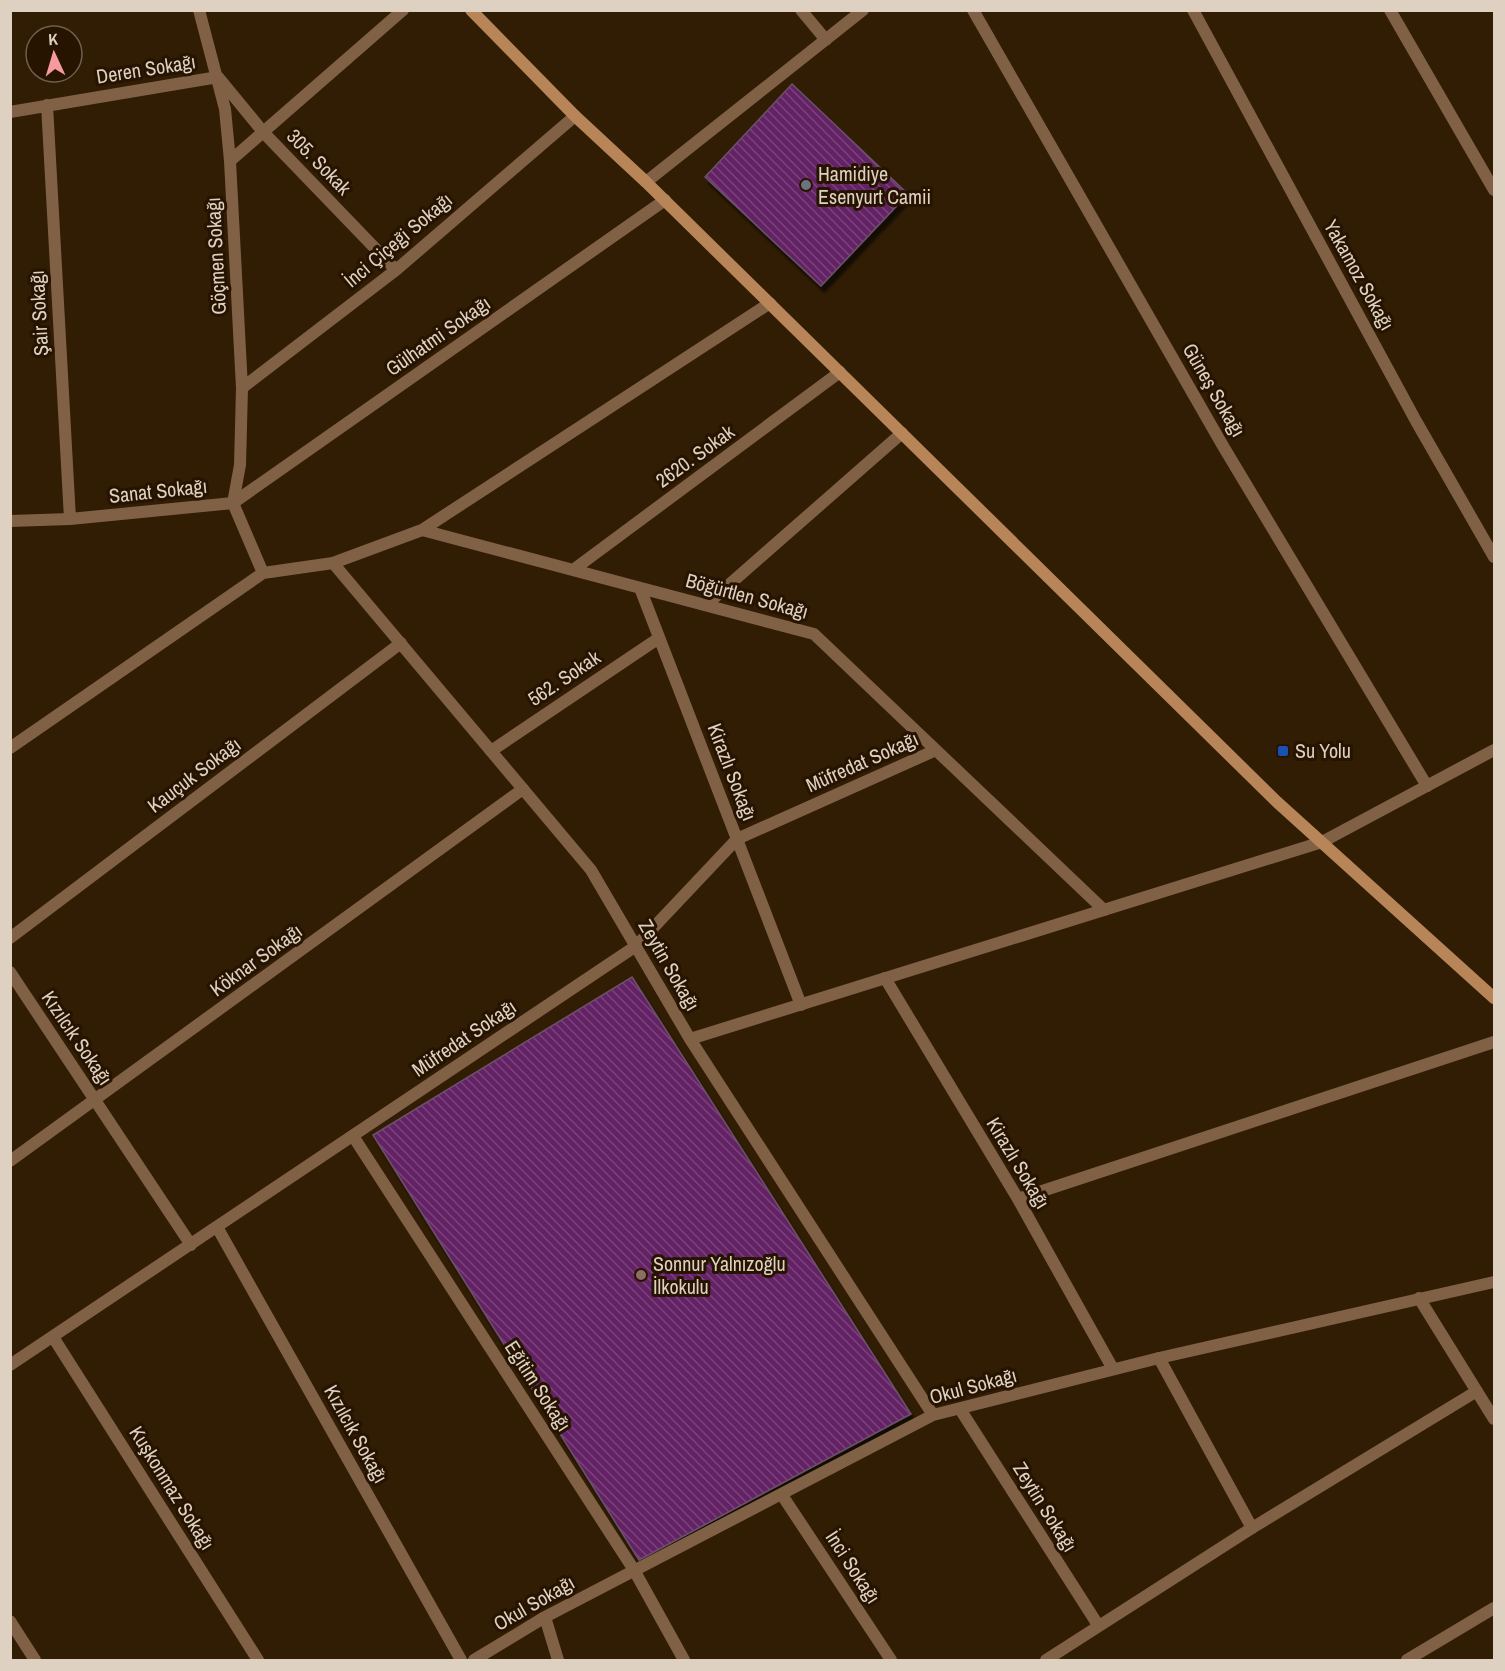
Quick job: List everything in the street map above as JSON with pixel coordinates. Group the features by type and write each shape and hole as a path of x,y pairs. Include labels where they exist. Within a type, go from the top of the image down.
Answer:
{"main road":[{"path":"471,10 575,117 665,200 1277,802 1494,998"}],"street":[{"name":"Göçmen Sokağı","path":"199,10 225,109 230,161 242,388 240,465 233,503"},
{"path":"230,161 403,10"},
{"path":"801,10 826,40"},
{"path":"646,182 863,10"},
{"name":"Güneş Sokağı","path":"973,10 1223,446 1427,786"},
{"name":"Yakamoz Sokağı","path":"1193,10 1416,421 1494,557"},
{"path":"1390,10 1494,190"},
{"name":"Deren Sokağı","path":"10,111 218,77"},
{"name":"305. Sokak","path":"218,77 264,133 396,270"},
{"name":"Şair Sokağı","path":"47,105 70,519"},
{"name":"İnci Çiçeği Sokağı","path":"242,388 396,270 575,117"},
{"name":"Gülhatmi Sokağı","path":"233,503 665,200"},
{"path":"10,748 263,573 333,563 422,530 770,303"},
{"name":"2620. Sokak","path":"573,570 840,372"},
{"path":"706,605 902,433"},
{"name":"Sanat Sokağı","path":"10,522 70,519 233,503 263,573"},
{"name":"Böğürtlen Sokağı","path":"422,530 814,634 1104,910"},
{"name":"Zeytin Sokağı","path":"333,563 591,870 690,1039 933,1414"},
{"name":"Kirazlı Sokağı","path":"640,588 801,1005"},
{"name":"562. Sokak","path":"492,751 659,638"},
{"name":"Kauçuk Sokağı","path":"10,938 401,643"},
{"name":"Müfredat Sokağı","path":"10,1365 636,946 737,839 936,750"},
{"path":"690,1039 1322,842 1494,750"},
{"name":"Köknar Sokağı","path":"10,1161 96,1101 523,789"},
{"name":"Kızılcık Sokağı","path":"10,972 191,1245"},
{"name":"Kirazlı Sokağı","path":"885,978 1018,1199 1113,1369"},
{"path":"1018,1199 1494,1042"},
{"name":"Eğitim Sokağı","path":"352,1136 634,1570 684,1660"},
{"name":"Kızılcık Sokağı","path":"216,1227 461,1660"},
{"name":"Okul Sokağı","path":"474,1660 545,1617 933,1414 1113,1369 1494,1282"},
{"path":"1419,1298 1494,1419"},
{"name":"Kuşkonmaz Sokağı","path":"53,1336 258,1660"},
{"path":"1160,1358 1251,1528"},
{"path":"1046,1660 1251,1528 1477,1391"},
{"name":"Zeytin Sokağı","path":"960,1409 1098,1625"},
{"name":"İnci Sokağı","path":"782,1495 891,1660"},
{"path":"1407,1660 1494,1608"},
{"path":"545,1617 558,1660"},
{"path":"10,1621 35,1660"}],"building":[{"name":"Hamidiye Esenyurt Camii","path":"792,84 908,194 821,286 705,177"},
{"name":"Sonnur Yalnızoğlu İlkokulu","path":"632,977 911,1414 639,1560 373,1135"}],"place":[{"name":"Hamidiye Esenyurt Camii","path":"806,185"},
{"name":"Su Yolu","path":"1283,751"},
{"name":"Sonnur Yalnızoğlu İlkokulu","path":"641,1275"}]}
